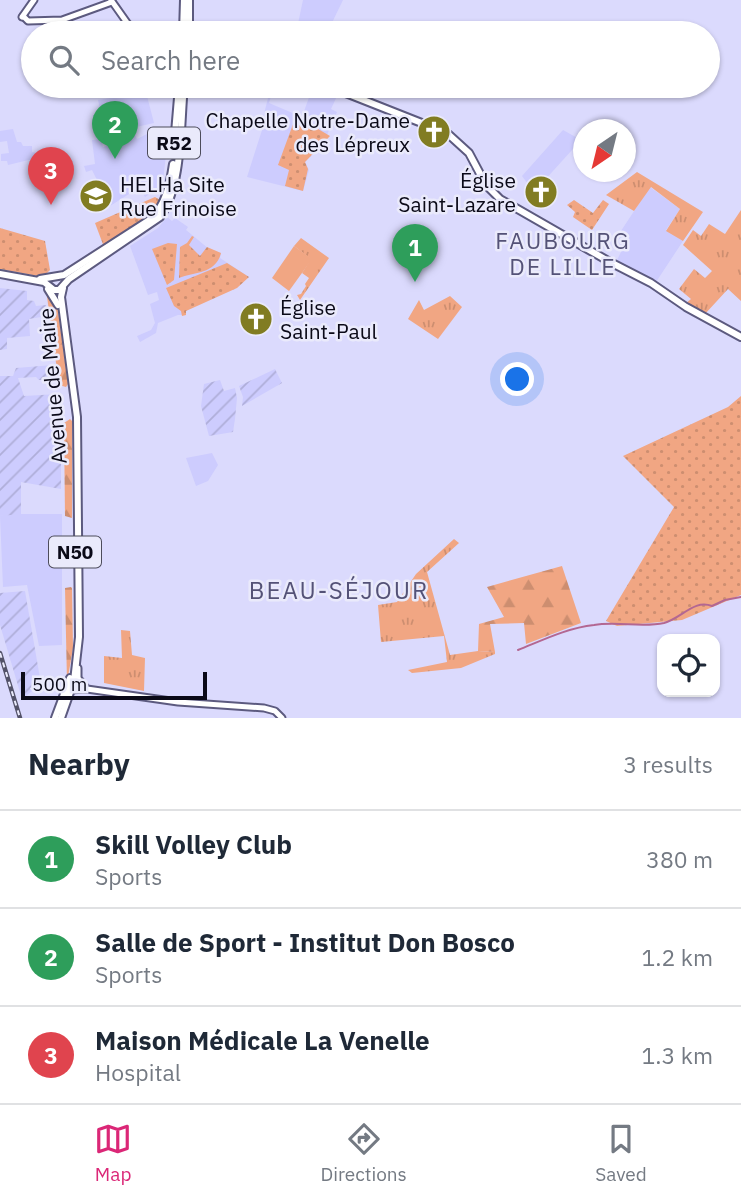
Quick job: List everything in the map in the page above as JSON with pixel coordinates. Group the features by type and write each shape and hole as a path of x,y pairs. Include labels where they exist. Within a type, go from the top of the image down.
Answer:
{"main road":[{"path":"33,0 24,17 28,21 65,19 112,1 125,21"},
{"path":"186,0 186,21"},
{"name":"R52","path":"0,273 42,279 60,276 145,224 156,214 165,198 172,173 181,98"},
{"name":"R52","path":"0,273 41,282 52,288 64,286 75,275 147,228 165,211 175,185 181,98"},
{"path":"357,98 443,130 469,153 486,185 500,199 651,283 686,307 741,337"},
{"path":"41,282 60,302 67,285 75,275"},
{"path":"60,276 64,279 64,286"},
{"name":"Avenue de Maire","path":"51,278 52,288 60,302 77,417 79,637 77,665 69,690"},
{"name":"Avenue de Maire","path":"64,286 60,302 74,454 76,645 69,690"},
{"path":"77,665 78,678 88,689"},
{"path":"69,690 88,689 160,701 264,708 282,718"},
{"name":"N50","path":"55,718 69,690"},
{"name":"N50","path":"61,718 69,690"}],"shaded area":[{"path":"303,0 343,0 333,21 299,21"},
{"path":"148,98 154,123 105,134 102,118 93,119 93,115 101,114 98,100"},
{"path":"268,98 270,98 269,103 302,117 309,98 336,98 331,109 337,112 323,144 305,162 309,170 303,191 247,177 262,130 255,125 255,117 263,118"},
{"path":"13,129 17,142 21,142 23,146 32,146 32,152 37,153 37,158 8,165 7,161 1,161 1,154 9,153 7,141 0,142 0,131"},
{"path":"563,130 573,136 573,149 534,192 522,176"},
{"path":"133,131 137,139 149,133 150,136 157,135 159,145 167,146 163,181 145,197 140,187 110,206 106,206 103,201 91,209 84,189 99,184 92,170 86,172 84,166 95,164 92,140 101,139 103,147 116,143 117,146 121,144 118,135 123,144 129,141 126,133"},
{"path":"650,187 680,209 666,230 683,241 656,282 616,262 623,248 613,243"},
{"path":"167,217 172,221 175,218 188,227 186,230 209,249 221,253 220,258 249,277 185,311 186,315 178,315 158,323 156,333 140,342 137,336 151,330 155,323 150,304 159,300 157,292 148,295 130,246 158,228"},
{"path":"0,288 27,291 27,300 34,301 36,306 46,305 47,316 29,319 30,336 7,338 7,349 0,350"},
{"path":"53,365 55,379 18,378 24,396 58,394 61,418 61,489 21,482 21,514 0,516 0,376 13,376 16,368"},
{"path":"275,369 282,383 242,406 243,397 239,386"},
{"path":"220,380 224,391 235,388 237,398 233,432 209,436 201,406 204,384"},
{"path":"212,453 218,465 208,481 196,486 186,458"},
{"path":"62,514 62,645 39,646 27,585 3,587 0,516"},
{"path":"25,591 41,684 22,699 0,625 0,593"}],"green space":[{"path":"296,116 330,136 305,162 308,169 303,191 285,186 289,170 278,165"},
{"path":"636,173 703,212 683,241 666,231 680,209 651,187 634,211 606,195 624,182 636,182"},
{"path":"155,197 162,201 150,216 104,247 95,223"},
{"path":"574,200 593,213 603,200 609,204 592,230 573,217 575,212 567,205"},
{"path":"741,210 741,301 728,289 705,314 686,303 691,299 679,289 694,269 705,278 712,271 683,245 693,230 701,236 709,224 725,234"},
{"path":"0,228 45,241 50,270 43,277 0,269"},
{"path":"194,237 189,245 200,256 207,247 221,253 209,269 179,278 180,247"},
{"path":"301,238 329,258 300,300 297,295 301,294 309,278 302,273 311,259 294,246"},
{"path":"168,243 177,244 174,280 167,285 152,249"},
{"path":"294,246 312,259 289,291 272,278"},
{"path":"227,263 249,277 237,288 186,311 186,315 182,316 166,288"},
{"path":"46,289 57,304 68,384 66,387 59,385"},
{"path":"450,296 462,307 438,339 408,319 419,300 424,310"},
{"path":"741,396 741,595 682,620 617,626 606,621 674,507 623,456 728,407"},
{"path":"70,419 72,518 65,516 64,423"},
{"path":"454,539 459,543 427,572 450,655 478,651 495,654 461,668 412,673 408,670 447,662 444,636 381,642 378,605 397,602 416,574"},
{"path":"562,566 581,623 526,644 524,623 490,624 495,652 478,651 479,624 504,617 487,587"},
{"path":"71,587 73,648 67,683 65,588"},
{"path":"121,630 130,631 132,655 145,658 144,691 104,683 104,656 122,658"}],"waterway":[{"path":"518,650 584,627 664,623 699,605 712,606 741,597"}],"railway":[{"path":"0,653 20,718"}],"place":[{"name":"Chapelle Notre-Dame des Lépreux","path":"434,132"},
{"name":"Salle de Sport - Institut Don Bosco","path":"115,159"},
{"name":"Église Saint-Lazare","path":"541,192"},
{"name":"HELHa Site Rue Frinoise","path":"96,196"},
{"name":"Maison Médicale La Venelle","path":"51,205"},
{"name":"Skill Volley Club","path":"415,282"},
{"name":"Église Saint-Paul","path":"256,319"}],"district":[{"name":"FAUBOURG DE LILLE","path":"563,253"},
{"name":"BEAU-SÉJOUR","path":"339,590"}]}
